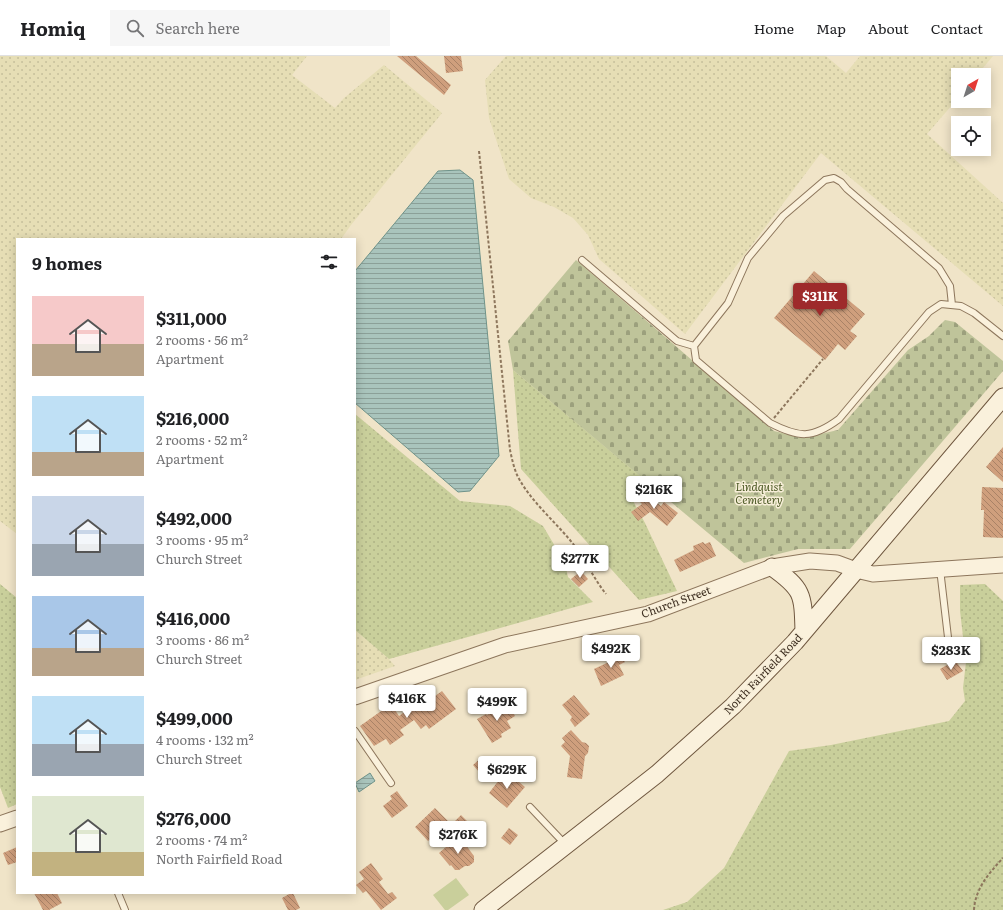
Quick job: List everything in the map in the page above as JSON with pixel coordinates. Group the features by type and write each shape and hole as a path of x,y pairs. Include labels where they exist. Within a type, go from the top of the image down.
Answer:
{"main road":[{"name":"North Fairfield Road","path":"483,910 657,774 733,706 804,631 1003,397"},
{"path":"772,567 788,578 796,586 804,603 804,631"}],"street":[{"name":"Church Street","path":"356,697 505,645 648,614 772,567 810,560 837,563 873,574 1003,565"},
{"path":"0,824 16,818"}],"lane":[{"path":"952,305 950,286 938,268 847,189 841,182 834,178 825,180 783,216 748,258 728,303 694,346 696,360 770,423 784,431 797,434 809,434 825,429 839,419 929,312 941,304 961,306 974,313 1003,336"},
{"path":"582,260 677,341 694,346"},
{"path":"940,569 951,663"},
{"path":"356,732 391,783"},
{"path":"530,807 566,845"},
{"path":"118,894 125,910"}],"path":[{"path":"479,151 510,450 517,475 527,492 574,545 596,581 606,594"},
{"path":"770,423 822,358"},
{"path":"974,910 975,900 981,886 1003,858"}],"shaded area":[{"path":"0,56 307,56 292,75 335,108 344,98 384,65 442,113 342,238 16,238 16,533 0,521"},
{"path":"506,56 826,56 846,73 860,56 993,56 983,68 951,68 951,106 927,134 1003,203 1003,306 821,153 685,334 599,259 588,235 573,218 554,207 531,198 509,179 489,118 485,80"},
{"path":"356,631 389,659 395,666 356,680"}],"green space":[{"name":"Lindquist Cemetery","path":"576,260 774,431 803,438 838,430 908,350 929,336 945,320 955,322 1003,361 1003,371 850,549 798,549 744,563 513,370 508,341"},
{"path":"513,370 645,480 631,497 677,591 639,600 521,469"},
{"path":"356,415 460,501 510,506 543,526 565,563 568,577 593,602 389,659 356,631"},
{"path":"0,584 16,597 16,804 8,808 0,787"},
{"path":"985,584 1003,601 1003,910 663,910 687,902 724,868 789,751 831,745 949,721 965,701 963,688 966,662 960,611 960,585"},
{"path":"456,878 469,895 448,910 445,910 433,895"}],"water":[{"path":"460,170 473,180 499,456 470,491 458,492 356,404 356,270 438,171"},
{"path":"370,773 375,781 359,792 356,782"}],"building":[{"path":"397,56 416,56 451,85 444,95"},
{"path":"444,56 461,56 463,71 446,73"},
{"path":"814,271 865,314 850,331 857,336 845,350 838,344 825,360 774,318"},
{"path":"1003,447 1003,482 986,467"},
{"path":"982,487 1003,488 1003,538 983,537 984,510 981,510"},
{"path":"644,493 661,506 664,502 678,513 667,526 650,512 638,521 631,512 642,504 638,500"},
{"path":"703,542 705,544 710,542 716,556 680,572 674,560 694,550 693,546"},
{"path":"581,571 588,579 579,587 571,579"},
{"path":"619,650 625,662 619,665 624,675 601,686 594,669 611,661 608,655"},
{"path":"955,660 963,671 947,680 940,669 947,665 953,667"},
{"path":"442,691 456,709 429,729 426,725 421,729 414,720 400,730 404,735 390,745 386,739 374,746 360,726 391,704 399,716 422,699 425,703"},
{"path":"574,695 590,714 575,727 570,720 572,717 562,705"},
{"path":"507,702 515,716 507,721 511,728 501,734 502,737 492,743 477,719 486,714 487,715"},
{"path":"571,730 582,742 589,746 588,753 585,756 582,779 567,777 570,756 561,746 565,742 562,738"},
{"path":"482,757 489,765 480,773 473,765"},
{"path":"506,771 525,787 507,808 489,793"},
{"path":"397,791 408,806 392,818 383,806 392,799 390,796"},
{"path":"435,808 449,822 428,841 415,827"},
{"path":"461,815 470,824 458,836 449,827"},
{"path":"509,828 518,835 510,845 501,838"},
{"path":"459,836 474,856 474,862 469,866 455,870 439,853"},
{"path":"16,847 16,862 8,865 3,853"},
{"path":"371,863 383,879 379,882 388,894 392,892 397,898 381,910 366,891 363,893 356,885 364,879 359,872"},
{"path":"35,894 58,894 62,903 49,910 43,910"},
{"path":"289,894 293,894 300,908 296,910 288,910 282,898"}]}
